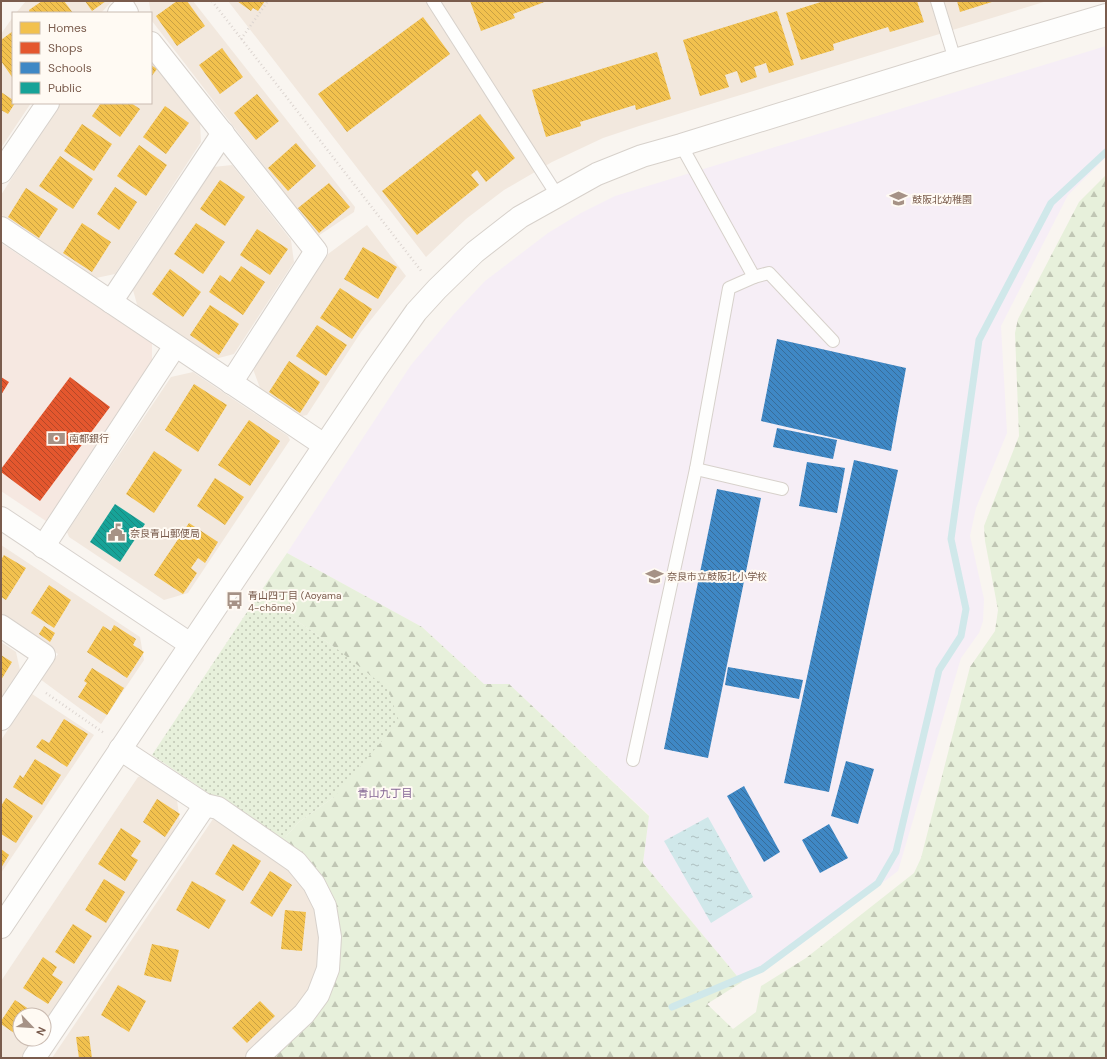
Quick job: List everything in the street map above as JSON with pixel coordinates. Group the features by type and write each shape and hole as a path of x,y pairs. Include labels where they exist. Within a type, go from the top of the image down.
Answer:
{"street":[{"path":"1,927 376,368 416,312 475,252 520,217 558,195 597,174 642,156 1106,15"},
{"path":"152,44 316,251 231,383"},
{"path":"1,172 47,104"},
{"path":"111,302 223,134"},
{"path":"1,228 324,445"},
{"path":"43,546 175,346"},
{"path":"1,518 190,644"},
{"path":"1,626 44,655 1,720"},
{"path":"120,749 205,805 218,808 296,862 314,884 325,906 330,937 328,969 318,995 304,1014 257,1058"},
{"path":"34,1058 205,805"}],"lane":[{"path":"433,1 558,195"},
{"path":"937,1 955,60"},
{"path":"681,145 754,277"},
{"path":"633,760 696,469 729,288 754,277 769,273 833,341"},
{"path":"696,469 782,489"}],"path":[{"path":"212,1 437,289"},
{"path":"241,39 268,1"},
{"path":"27,680 103,732 120,749"}],"shaded area":[{"path":"26,1 112,1 102,12 17,12"},
{"path":"193,1 355,207 354,212 318,236 152,21 152,12 151,12 149,2"},
{"path":"228,1 1047,1 603,138 552,162 504,190 466,219 426,257"},
{"path":"12,18 12,104 30,104 1,148 1,34"},
{"name":"奈良市立鼓阪北小学校","path":"1106,46 1106,157 1068,195 1001,326 1007,433 976,508 970,536 984,599 983,621 979,633 961,658 898,871 780,960 742,982 643,863 649,815 509,684 484,684 422,627 287,553 411,365 454,314 485,281 548,233 581,213 615,196"},
{"path":"152,62 200,122 201,142 115,274 96,278 3,218 1,210 1,195 59,104 152,104"},
{"path":"232,165 291,240 294,262 234,354 215,359 138,308 133,290 213,167"},
{"path":"367,225 406,276 361,332 307,415 302,416 260,388 253,369 328,254"},
{"path":"1,243 152,343 152,363 46,521 1,491"},
{"path":"193,372 288,436 290,440 188,593 164,600 69,537 67,532 171,377"},
{"path":"1,545 140,637 144,660 101,724 40,679 58,654 1,615"},
{"path":"1,642 16,652 20,670 1,698"},
{"path":"32,694 94,735 1,873 1,740"},
{"path":"142,776 177,800 180,822 52,1014 52,1007 12,1007 12,1047 30,1047 22,1058 1,1058 1,981 138,777"},
{"path":"215,816 294,871 310,893 320,925 321,963 309,995 299,1008 244,1058 52,1058"}],"green space":[{"path":"1106,175 1106,1058 268,1058 307,1023 339,935 281,842 299,822 334,797 337,649 259,594 287,553 422,627 484,684 509,684 649,816 643,863 742,982 707,1004 733,1029 756,1012 761,986 806,958 914,873 921,858 970,667 995,631 998,610 985,541 984,526 1019,436 1015,333 1018,319 1079,202"},
{"path":"259,594 337,649 388,689 399,721 334,797 299,822 281,842 152,755"}],"water":[{"path":"708,817 753,897 711,923 664,841"}],"building: Homes":[{"path":"42,1 64,1 72,12 30,12 29,10"},
{"path":"85,1 106,1 92,11"},
{"path":"177,1 187,1 205,26 177,46 156,16"},
{"path":"237,1 265,1 258,11 253,8 251,11"},
{"path":"470,1 547,1 513,14 515,18 481,31"},
{"path":"824,1 917,1 924,22 890,32 888,27 833,44 834,50 801,60 786,13"},
{"path":"957,1 995,1 960,12"},
{"path":"777,11 794,65 769,73 766,63 754,67 757,77 741,83 737,71 725,75 729,87 700,96 683,40"},
{"path":"423,17 450,54 347,132 318,94"},
{"path":"12,32 12,77 1,61 1,40"},
{"path":"222,48 243,77 220,94 199,65"},
{"path":"657,52 671,99 636,110 635,105 580,122 581,126 546,137 532,90"},
{"path":"152,66 157,69 152,76"},
{"path":"1,92 12,99 12,104 14,104 8,114 1,110"},
{"path":"257,94 279,121 256,140 234,113"},
{"path":"100,104 132,104 140,109 120,137 92,116"},
{"path":"165,106 189,123 166,154 143,137"},
{"path":"480,114 515,158 486,182 477,170 471,175 479,185 417,235 382,191"},
{"path":"82,124 112,144 94,171 64,151"},
{"path":"296,143 316,166 288,191 268,168"},
{"path":"139,145 167,165 146,196 117,176"},
{"path":"60,156 93,179 73,209 39,186"},
{"path":"220,180 245,197 225,226 200,209"},
{"path":"329,183 350,207 319,233 298,208"},
{"path":"115,187 137,202 119,230 97,214"},
{"path":"26,188 58,209 39,238 8,217"},
{"path":"82,223 111,242 92,272 63,253"},
{"path":"196,223 225,242 203,274 174,254"},
{"path":"257,229 288,249 270,275 240,255"},
{"path":"363,247 397,267 378,299 344,279"},
{"path":"241,266 265,282 243,315 209,292 220,275 230,282"},
{"path":"170,269 201,292 183,317 152,294"},
{"path":"340,288 372,309 352,339 320,318"},
{"path":"210,305 239,324 219,355 190,335"},
{"path":"317,325 347,345 326,376 296,356"},
{"path":"289,361 320,382 300,413 269,392"},
{"path":"194,384 227,405 198,452 165,430"},
{"path":"249,420 280,441 250,486 218,465"},
{"path":"154,451 182,470 154,513 126,494"},
{"path":"215,478 244,497 225,525 197,506"},
{"path":"189,523 218,542 205,563 198,558 191,568 197,573 183,594 154,575"},
{"path":"4,555 26,568 6,600 1,597 1,560"},
{"path":"49,585 71,600 54,628 31,613"},
{"path":"114,625 136,639 133,645 144,652 127,678 87,652 103,626 111,631"},
{"path":"44,626 55,633 50,642 39,634"},
{"path":"1,655 12,662 1,680"},
{"path":"92,668 124,688 107,715 78,697 87,683 84,681"},
{"path":"64,719 88,734 67,767 36,747 42,739 49,743"},
{"path":"35,759 61,775 42,805 13,787 20,775 23,778"},
{"path":"6,798 33,816 16,843 1,834 1,806"},
{"path":"157,799 180,814 165,837 143,822"},
{"path":"121,828 141,841 131,856 138,860 125,881 98,864"},
{"path":"233,844 261,861 243,891 215,874"},
{"path":"1,849 9,855 1,868"},
{"path":"270,871 292,885 272,917 250,903"},
{"path":"104,879 125,892 106,923 85,910"},
{"path":"192,881 226,900 209,929 176,910"},
{"path":"285,910 306,912 302,951 281,949"},
{"path":"73,924 92,936 74,964 55,952"},
{"path":"152,944 179,950 171,982 144,975"},
{"path":"43,957 57,967 52,975 63,982 48,1004 23,988"},
{"path":"118,985 146,1001 129,1032 101,1015"},
{"path":"15,1000 26,1007 12,1007 12,1032 1,1024 1,1021"},
{"path":"260,1001 275,1016 247,1043 232,1028"},
{"path":"89,1036 92,1058 79,1058 76,1037"}],"building: Shops":[{"path":"1,377 9,382 1,395"},
{"name":"南都銀行","path":"70,377 110,407 40,501 1,472 1,469"}],"building: Schools":[{"path":"777,339 906,368 891,451 761,421"},
{"path":"777,428 837,440 833,459 773,447"},
{"path":"854,460 898,470 829,792 784,783"},
{"path":"807,462 845,468 837,513 799,506"},
{"path":"717,489 761,498 708,758 664,749"},
{"path":"728,667 803,680 799,699 725,685"},
{"path":"846,761 874,769 858,824 831,816"},
{"path":"744,786 780,852 764,862 727,796"},
{"path":"829,824 848,858 820,873 802,840"}],"building: Public":[{"path":"115,504 145,524 120,562 90,542"}],"waterway":[{"path":"672,1007 762,969 878,883 896,852 939,670 961,636 966,609 951,539 979,340 1051,203 1106,152"}],"place":[{"name":"鼓阪北幼稚園","path":"899,199"},
{"name":"南都銀行","path":"56,438"},
{"name":"奈良青山郵便局","path":"117,533"},
{"name":"奈良市立鼓阪北小学校","path":"654,576"},
{"name":"青山四丁目 (Aoyama 4-chōme)","path":"235,601"}],"district":[{"name":"青山九丁目","path":"385,793"}]}
